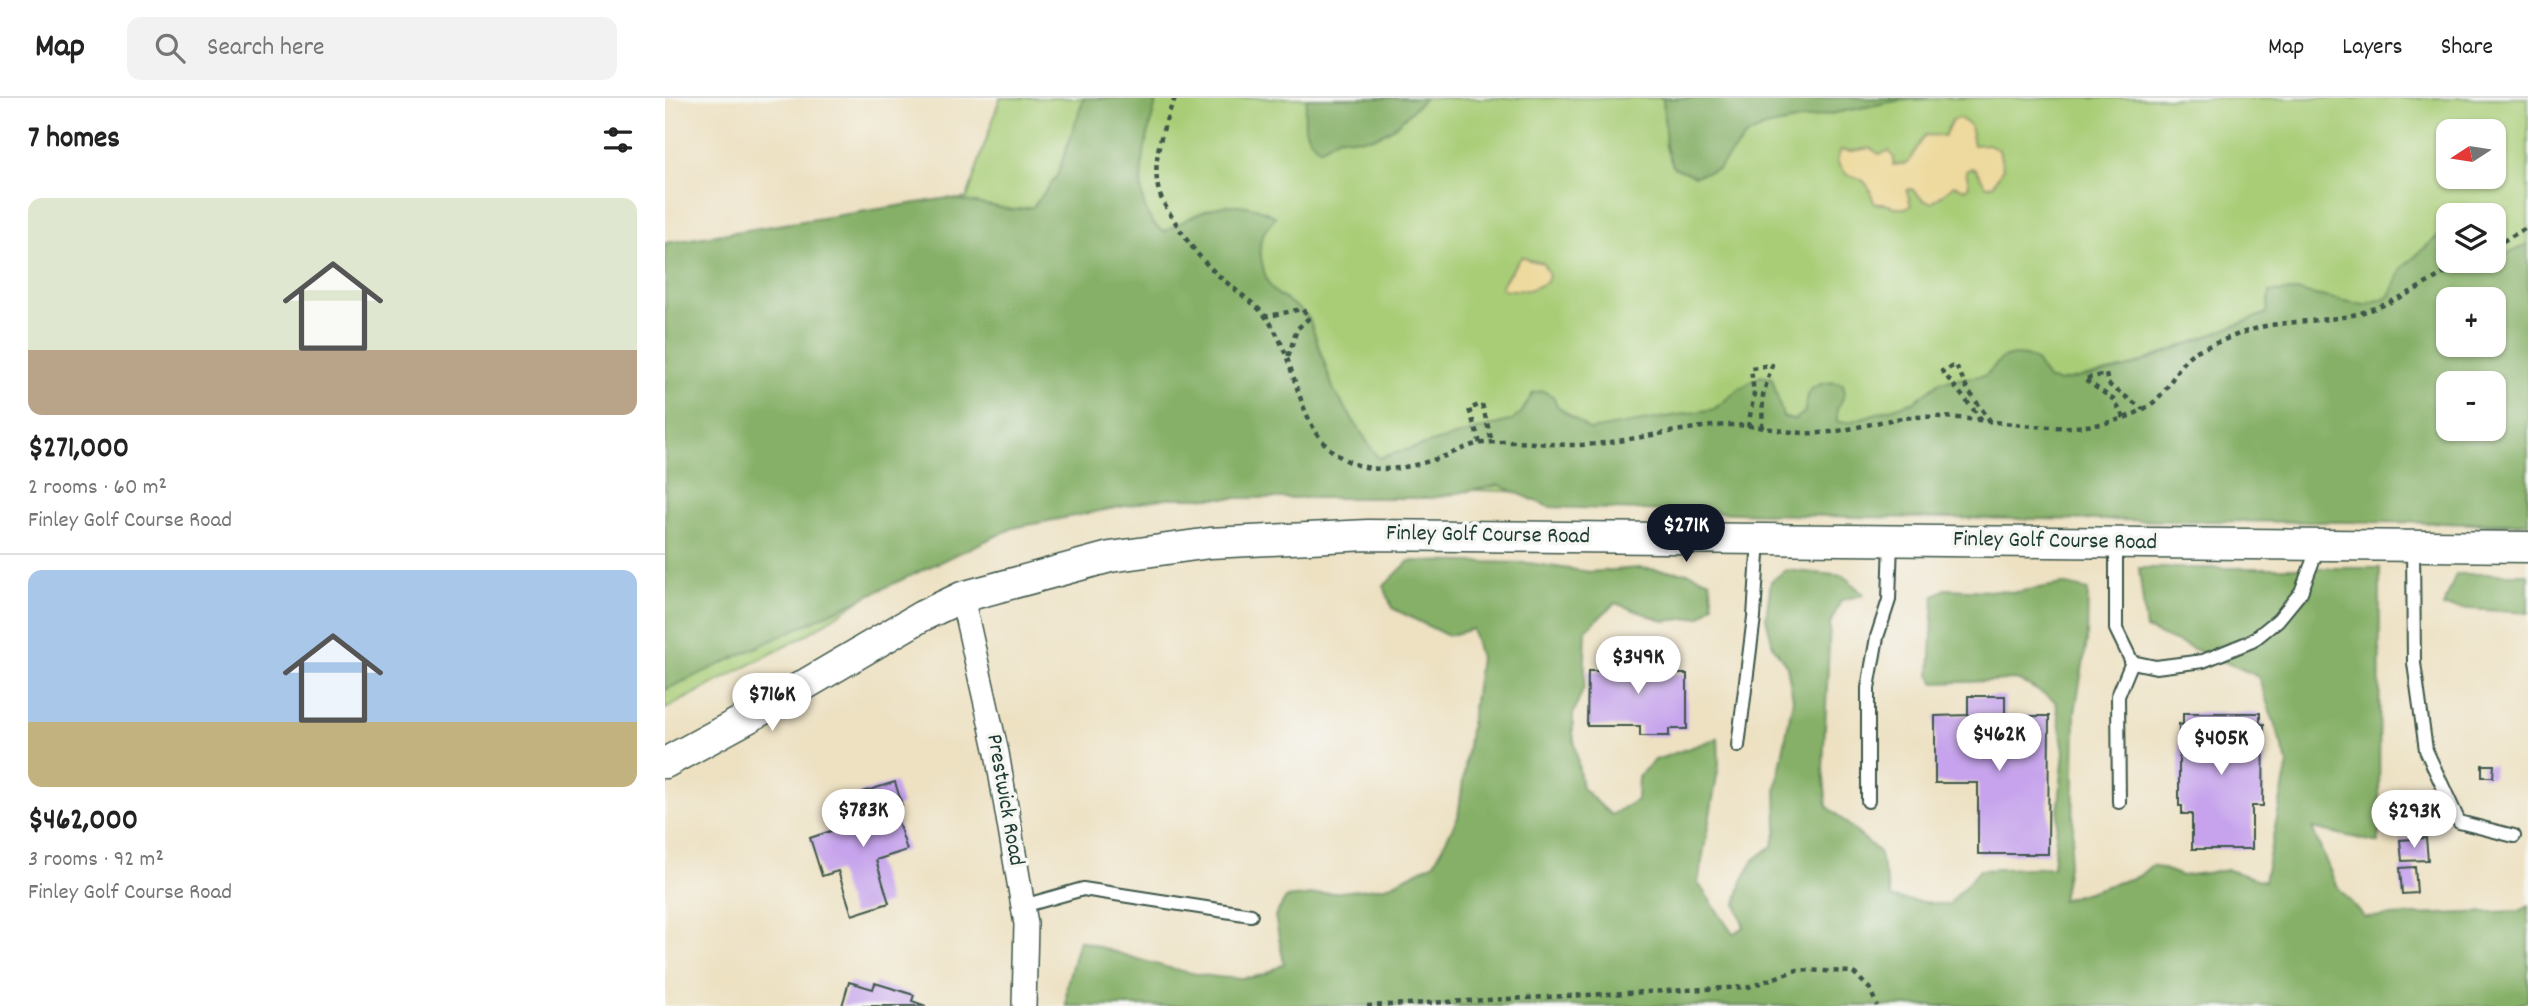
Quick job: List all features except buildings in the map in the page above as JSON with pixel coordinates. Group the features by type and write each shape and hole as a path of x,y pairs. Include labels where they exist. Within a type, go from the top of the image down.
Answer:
{"street":[{"name":"Finley Golf Course Road","path":"665,763 754,715 922,616 962,597 1110,557 1210,543 1368,535 2528,547"},
{"name":"Prestwick Road","path":"962,597 997,753 1026,924 1024,1006"}],"lane":[{"path":"1738,746 1754,617 1759,539"},
{"path":"1868,801 1868,688 1877,637 1889,600 1891,540"},
{"path":"2116,542 2116,629 2132,662 2118,695 2119,802"},
{"path":"2132,662 2156,667 2203,661 2252,641 2278,620 2301,592 2319,545"},
{"path":"2413,545 2414,663 2426,750 2459,822 2514,836"},
{"path":"1023,906 1083,889 1251,915"}],"path":[{"path":"1175,98 1159,144 1159,193 1195,254 1214,275 1255,305 1274,330 1288,358 1312,429 1326,445 1347,461 1364,467 1391,469 1445,456 1480,443 1592,444 1680,430 1733,425 1814,434 1920,416 1992,423 2073,426 2100,424 2124,418 2158,399 2191,354 2259,327 2323,320 2368,310 2419,289 2446,273"},
{"path":"2506,239 2528,227"},
{"path":"1264,317 1302,309 1309,318 1297,329 1288,358"},
{"path":"1748,427 1754,394 1751,368 1772,365 1763,395 1762,429"},
{"path":"1982,421 1942,371 1956,365 1968,390 1992,423"},
{"path":"2124,418 2114,400 2084,379 2106,374 2108,384 2143,409"},
{"path":"1480,443 1469,409 1482,404 1492,442"},
{"path":"1367,1006 1749,987 1797,970 1853,972 1870,989 1877,1006"}],"green space":[{"path":"1000,98 2528,98 2528,523 2496,525 1442,489 1132,495 955,538 805,636 665,709 665,251 909,205 967,198"},
{"path":"1084,98 1157,98 1144,150 1141,189 1144,206 1152,221 1164,232 1205,211 1232,205 1246,206 1276,217 1264,232 1260,247 1267,280 1274,291 1309,318 1334,391 1378,458 1512,420 1521,413 1533,393 1543,391 1553,396 1557,406 1590,430 1714,409 1740,388 1761,376 1772,378 1783,417 1794,420 1804,413 1809,391 1825,383 1843,384 1845,394 1837,409 1837,422 1849,422 1915,401 1940,382 1986,375 2002,358 2014,355 2026,356 2036,361 2047,379 2058,382 2126,368 2267,313 2270,292 2296,291 2364,305 2390,296 2402,268 2436,238 2436,273 2506,273 2506,254 2528,244 2528,523 1858,517 1549,507 1499,485 1432,498 1166,498 1013,528 665,690 665,243 948,198 1014,210 1033,207 1057,176"},
{"path":"1307,98 1425,98 1396,125 1379,136 1355,139 1339,137 1320,149 1306,132"},
{"path":"1663,98 1942,98 1896,101 1765,127 1746,136 1718,169 1695,176 1673,167 1666,147"},
{"path":"1409,561 1529,563 1590,572 1639,568 1689,573 1710,581 1713,605 1701,617 1664,621 1615,603 1586,630 1584,687 1573,715 1573,733 1582,788 1611,815 1637,800 1638,776 1655,760 1718,738 1719,765 1698,883 1733,934 1744,927 1736,904 1742,881 1754,860 1772,846 1777,830 1776,789 1793,699 1787,666 1773,646 1766,618 1771,581 1786,570 1844,576 1864,595 1841,600 1830,624 1823,769 1827,806 1879,852 1891,898 1948,905 1980,870 2053,867 2064,751 2056,702 2028,685 2016,680 1935,683 1930,675 1934,596 1945,589 2016,592 2063,584 2088,590 2087,641 2075,712 2073,837 2062,900 2139,876 2152,865 2182,876 2228,870 2264,881 2288,764 2258,676 2146,629 2139,568 2380,568 2379,843 2312,828 2336,885 2364,917 2519,911 2528,906 2528,1001 2516,1006 1066,1006 1067,984 1079,940 1146,962 1198,974 1246,978 1265,974 1284,964 1275,916 1286,898 1386,887 1434,863 1458,817 1480,658 1472,629 1448,636 1392,608 1384,586"},
{"path":"2456,574 2528,574 2528,613 2443,607"}],"sand":[{"path":"1959,118 1970,125 1974,145 1989,144 1999,150 2003,168 1993,185 1986,186 1972,168 1966,171 1969,184 1966,189 1954,185 1932,203 1924,201 1909,189 1907,191 1911,206 1901,208 1874,203 1866,183 1847,175 1838,163 1841,150 1870,148 1879,154 1889,151 1894,158 1893,165 1908,163 1925,135 1944,136 1952,120"},
{"path":"1523,256 1543,263 1549,275 1547,282 1529,290 1504,290 1501,287"}]}
